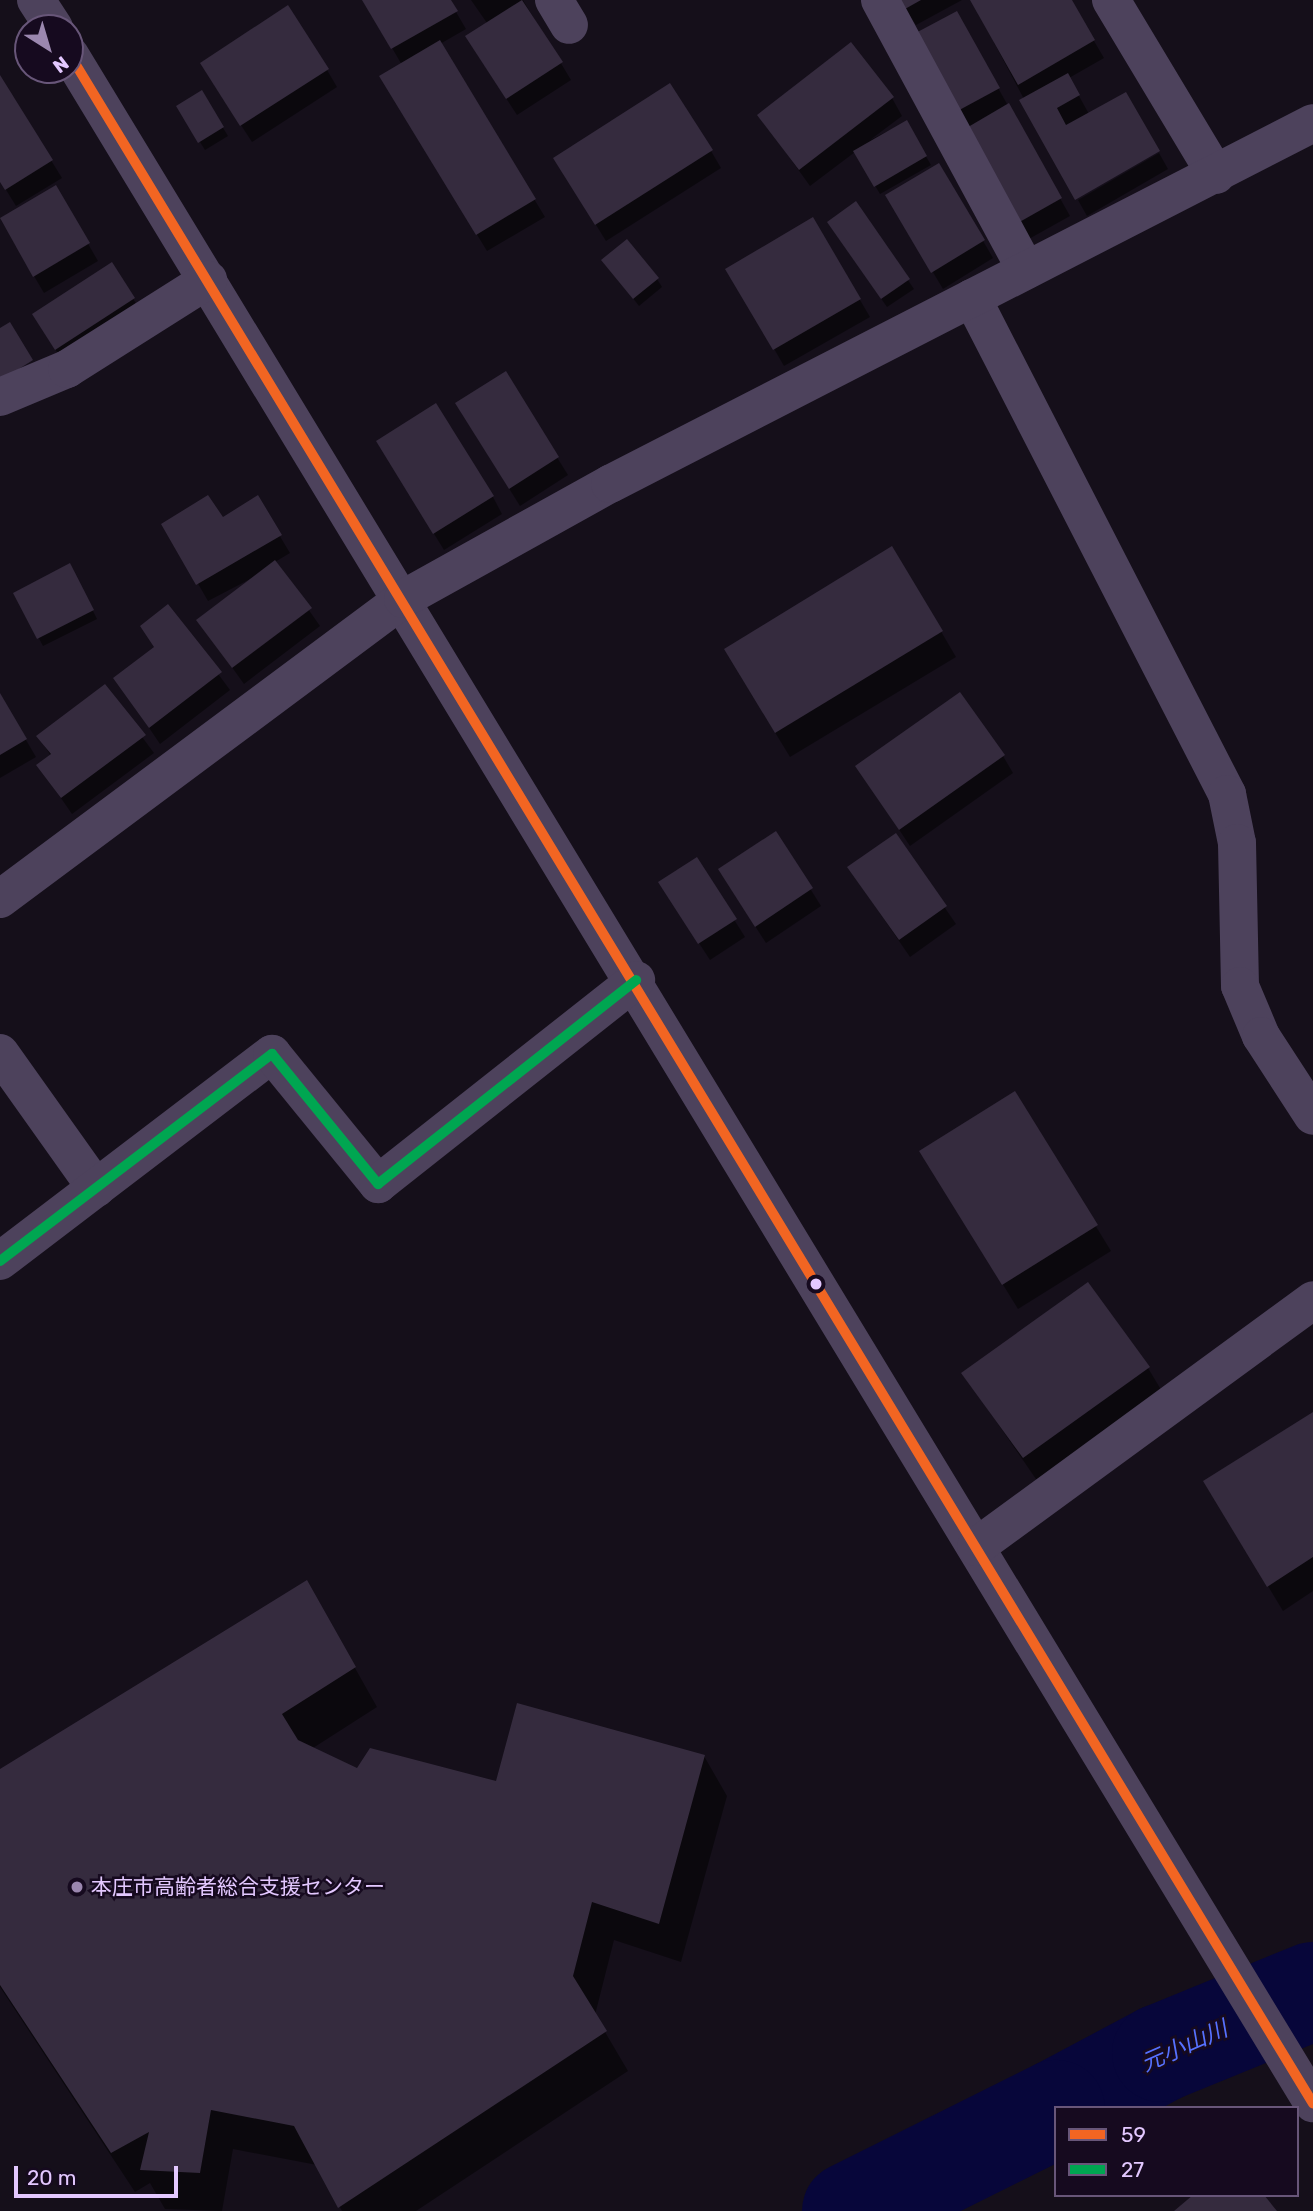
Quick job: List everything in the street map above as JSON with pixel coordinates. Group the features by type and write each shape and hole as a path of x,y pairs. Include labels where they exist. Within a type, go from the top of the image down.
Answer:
{"street":[{"path":"880,0 1026,270"},
{"path":"1111,0 1216,175"},
{"path":"84,78 636,980 1308,2096"},
{"path":"0,899 403,599 972,298 1313,123"},
{"path":"0,397 67,369 208,280"},
{"path":"972,298 1227,794 1237,843 1240,986 1261,1036 1313,1116"},
{"path":"0,1261 272,1054 378,1184 636,980"},
{"path":"0,1053 96,1188"},
{"path":"976,1547 1313,1300"}],"building":[{"path":"362,0 451,0 458,11 391,49"},
{"path":"522,0 563,62 506,99 465,36"},
{"path":"899,0 921,0 905,9"},
{"path":"970,0 1072,0 1095,40 1018,85"},
{"path":"288,5 329,69 240,126 200,63"},
{"path":"957,11 1000,88 952,114 910,36"},
{"path":"440,40 536,199 476,235 379,76"},
{"path":"851,42 894,97 799,170 757,115"},
{"path":"1068,73 1080,95 1057,108 1066,125 1126,92 1160,151 1075,200 1019,100"},
{"path":"0,75 53,160 5,190 0,182"},
{"path":"670,83 713,150 595,225 553,158"},
{"path":"202,90 224,127 198,143 176,106"},
{"path":"1009,103 1062,198 1016,224 963,130"},
{"path":"907,120 927,156 874,187 853,151"},
{"path":"939,163 985,240 931,273 885,195"},
{"path":"56,185 90,243 33,277 0,218"},
{"path":"856,201 910,279 881,299 827,222"},
{"path":"813,217 861,299 773,350 725,269"},
{"path":"627,239 659,278 633,299 601,260"},
{"path":"112,262 135,298 55,350 32,314"},
{"path":"10,322 33,360 0,381 0,328"},
{"path":"506,371 559,457 509,489 455,403"},
{"path":"436,403 494,496 433,534 376,441"},
{"path":"208,495 223,517 258,495 282,535 196,585 161,524"},
{"path":"892,546 943,631 775,733 724,649"},
{"path":"275,560 312,608 232,668 196,620"},
{"path":"70,563 94,610 37,639 13,593"},
{"path":"168,604 222,672 149,728 113,678 154,647 140,626"},
{"path":"105,684 146,735 61,798 36,765 51,754 36,736"},
{"path":"960,692 1005,755 899,830 855,766"},
{"path":"0,693 27,739 0,755"},
{"path":"776,831 813,888 755,927 718,869"},
{"path":"896,833 947,906 899,940 847,867"},
{"path":"697,857 737,919 698,944 658,882"},
{"path":"1015,1091 1098,1225 1002,1285 919,1151"},
{"path":"1088,1282 1150,1367 1023,1458 961,1373"},
{"path":"1313,1412 1313,1557 1267,1587 1203,1481"},
{"path":"307,1580 356,1667 282,1714 298,1740 357,1768 370,1748 496,1781 517,1703 705,1755 659,1924 592,1902 573,1976 607,2031 338,2208 294,2126 211,2110 200,2173 140,2170 149,2132 111,2153 0,1985 0,1769"},
{"path":"1191,2197 1266,2197 1277,2211 1174,2211"}],"waterway":[{"name":"元小山川","path":"1062,2106 1161,2053 1313,1991"},
{"name":"元小山川","path":"851,2211 1054,2110"}],"transit line":[{"name":"59","path":"84,78 1313,2103"},
{"name":"27","path":"0,1261 272,1054 378,1184 636,980"}],"place":[{"name":"本庄市高齢者総合支援センター","path":"77,1887"}]}
